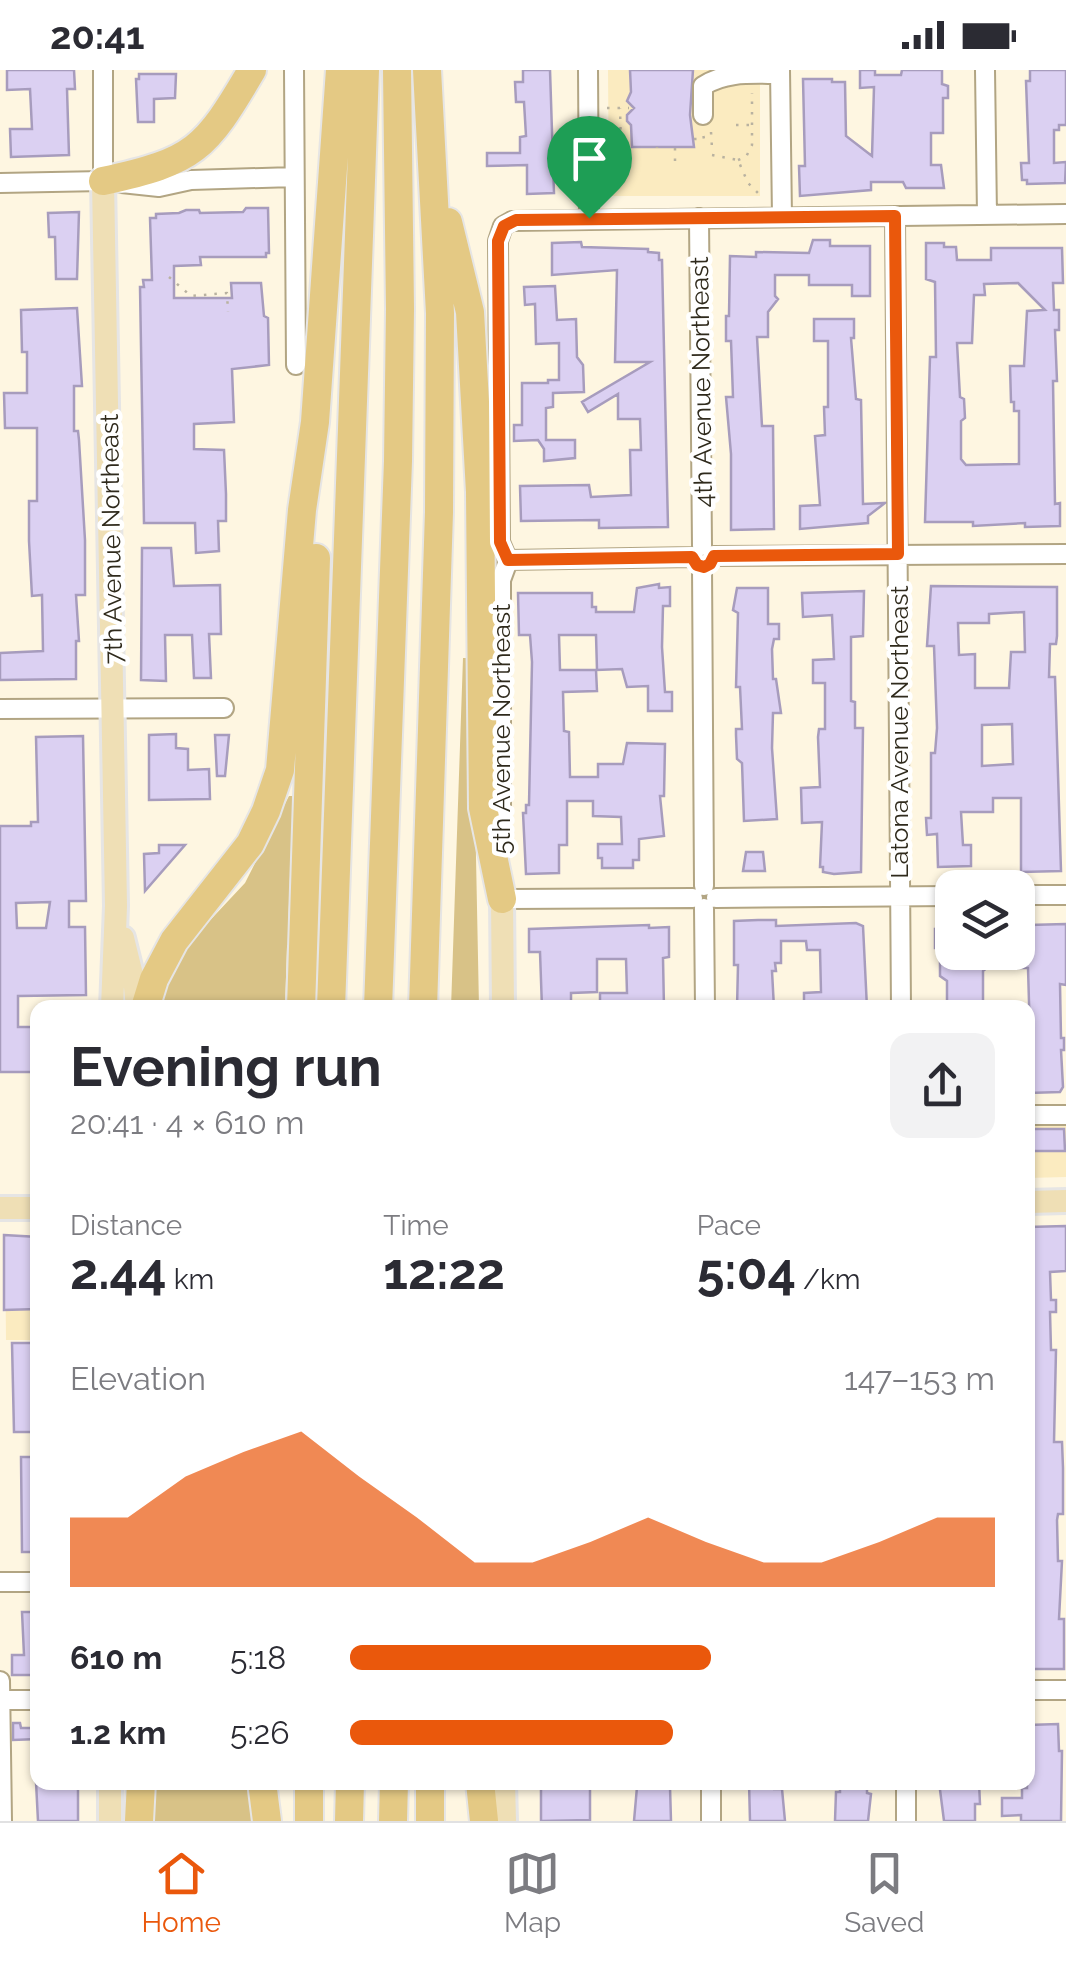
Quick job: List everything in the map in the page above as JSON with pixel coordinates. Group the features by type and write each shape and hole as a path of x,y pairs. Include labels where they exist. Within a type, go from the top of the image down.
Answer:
{"highway":[{"path":"103,182 163,166 198,148 228,111 252,70"},
{"path":"138,1000 174,941 250,844 280,770 302,510 314,422 340,70"},
{"path":"331,1000 365,70"},
{"path":"378,1000 398,461 396,70"},
{"path":"424,1000 438,590 440,313 428,70"},
{"path":"434,162 470,312 480,492 483,808 502,899"},
{"path":"300,1000 318,512 314,422"},
{"path":"139,1821 141,1790"},
{"path":"263,1790 267,1821"},
{"path":"309,1790 309,1821"},
{"path":"350,1790 350,1821"},
{"path":"394,1790 394,1821"},
{"path":"430,1790 430,1821"},
{"path":"481,1790 484,1821"}],"main road":[{"name":"7th Avenue Northeast","path":"103,182 116,906 112,1000"},
{"name":"5th Avenue Northeast","path":"502,899 503,1000"},
{"path":"116,906 136,1000"},
{"path":"1035,1202 1066,1201"},
{"path":"0,1208 30,1208"},
{"path":"110,1790 110,1821"},
{"path":"504,1790 505,1821"}],"street":[{"name":"7th Avenue Northeast","path":"103,70 103,182"},
{"path":"294,70 296,365"},
{"path":"588,70 589,218 1066,214"},
{"path":"986,70 986,215"},
{"path":"708,126 703,86 715,78 780,72 782,217"},
{"path":"0,183 103,182 158,187 192,180 294,176"},
{"name":"5th Avenue Northeast","path":"502,899 501,580 508,560 500,542 498,241 508,216 589,218"},
{"name":"Latona Avenue Northeast","path":"895,216 901,1000"},
{"name":"4th Avenue Northeast","path":"699,218 705,1000"},
{"path":"508,560 1066,554"},
{"path":"0,709 224,708"},
{"path":"1035,895 1066,895"},
{"path":"502,899 935,896"},
{"path":"1035,1115 1066,1115"},
{"path":"0,1582 30,1582"},
{"path":"0,1681 2,1821"},
{"path":"1035,1690 1066,1690"},
{"path":"0,1700 30,1700"},
{"path":"711,1790 711,1821"},
{"path":"906,1790 906,1821"}],"path":[{"path":"712,155 738,160 750,152 752,82"},
{"path":"605,108 630,108"},
{"path":"620,108 621,147"},
{"path":"736,125 750,124"},
{"path":"694,139 704,139 708,126"},
{"path":"708,126 712,148"},
{"path":"605,147 630,147"},
{"path":"675,148 675,163"},
{"path":"738,160 748,184 763,198"},
{"path":"169,277 191,296 227,293 228,312"}],"shaded area":[{"path":"608,70 760,70 760,196 609,196"},
{"path":"463,658 472,658 479,1000 451,1000"},
{"path":"289,796 293,796 288,930 293,937 287,946 285,1000 155,1000 169,964 245,883"},
{"path":"1066,1105 1066,1177 1035,1178 1035,1106"},
{"path":"30,1236 30,1340 6,1340 5,1237"},
{"path":"152,1790 251,1790 257,1821 150,1821"}],"building":[{"path":"7,70 74,70 75,89 67,89 69,155 11,157 10,129 32,129 30,89 7,90"},
{"path":"523,70 550,70 554,193 527,194 527,165 487,166 487,153 520,153 520,137 526,136 524,102 516,102 515,82 523,82"},
{"path":"630,70 693,70 690,115 694,147 632,147 631,125 627,121 634,108 627,101 631,92"},
{"path":"860,70 875,70 875,75 901,75 902,70 942,70 948,98 943,98 943,133 931,133 931,165 941,165 944,188 906,188 903,182 871,182 871,190 800,196 799,166 805,166 803,79 845,82 846,136 872,156 874,87 860,88"},
{"path":"1030,70 1066,70 1066,125 1054,130 1054,163 1066,162 1065,183 1027,184 1027,180 1022,180 1021,163 1029,163 1026,81 1030,81"},
{"path":"139,74 176,74 175,98 154,99 154,122 138,122"},
{"path":"246,208 268,208 266,257 200,257 201,265 174,266 174,298 232,298 231,283 261,283 264,316 268,318 269,365 232,369 234,422 194,424 194,449 224,450 226,494 226,521 218,521 219,551 196,553 195,523 144,523 140,287 144,287 143,280 152,280 150,218 186,210 243,212"},
{"path":"79,212 77,279 56,279 55,237 49,237 48,213"},
{"path":"813,240 830,240 830,246 870,246 870,296 852,296 852,285 809,285 809,275 775,275 778,299 768,312 768,337 757,337 762,426 773,426 774,529 731,530 726,397 733,397 731,341 726,341 730,256 756,257 756,252 809,253"},
{"path":"581,242 582,247 648,249 659,253 662,260 668,527 599,528 599,520 521,521 520,486 589,485 591,497 631,495 630,450 641,450 640,419 618,419 618,394 588,412 582,402 650,362 615,362 617,270 552,275 552,243"},
{"path":"926,243 956,247 957,260 991,260 991,248 1062,248 1063,283 1053,283 1054,310 1059,310 1059,330 1055,330 1057,381 1053,381 1055,504 1060,503 1060,526 925,522 930,357 936,357 935,282 926,279","holes":["1018,283 1045,310 1027,311 1024,366 1010,366 1011,402 1014,411 1019,411 1019,464 966,465 961,459 961,421 965,418 957,343 972,343 974,295 985,295 984,284"]},
{"path":"555,286 557,320 576,319 577,357 583,365 584,392 553,393 553,407 546,408 546,440 575,440 575,458 544,461 544,449 538,440 514,441 514,425 522,425 522,383 559,380 559,343 536,344 535,304 525,305 524,287"},
{"path":"77,308 82,386 74,386 74,431 78,431 79,440 85,595 76,595 76,679 0,680 0,653 43,651 42,595 32,596 29,541 29,501 37,501 37,428 5,428 4,393 27,393 21,310"},
{"path":"814,319 854,319 851,338 856,399 861,400 863,504 885,503 868,516 868,523 800,529 800,506 820,505 815,436 825,435 824,407 828,407 828,341 814,341"},
{"path":"142,548 171,548 174,586 220,585 221,634 209,634 211,678 194,678 192,635 165,635 166,681 141,680"},
{"path":"659,584 659,588 670,587 670,606 663,606 662,647 665,692 672,692 672,711 648,711 648,686 627,687 622,669 597,670 596,635 559,635 560,670 596,670 597,691 563,692 570,777 598,777 598,764 623,764 627,743 665,744 664,796 660,796 664,836 639,839 639,860 633,860 633,868 602,868 598,844 622,844 621,817 593,816 593,801 567,801 567,845 559,845 559,873 526,874 523,813 529,805 532,662 530,635 519,635 518,593 592,593 596,612 634,612 637,588"},
{"path":"931,586 1057,587 1057,636 1056,644 1050,644 1049,677 1055,677 1061,871 1021,870 1021,798 993,798 993,812 961,812 963,845 971,845 971,866 938,867 937,834 927,835 926,818 931,818 931,753 935,753 937,728 934,646 927,646","holes":["1024,612 1025,652 1011,652 1009,688 975,688 975,654 959,655 958,623 989,623 989,614","1012,724 1013,764 982,766 982,725"]},
{"path":"737,588 768,588 768,624 779,624 779,639 774,639 772,649 773,679 781,713 773,713 777,819 744,821 742,763 737,759 736,735 736,729 742,729 740,687 736,687 738,613 733,610"},
{"path":"864,591 863,636 851,637 851,701 855,702 855,728 863,728 861,872 834,874 823,872 820,867 822,822 802,823 801,788 820,787 818,737 819,729 825,729 825,683 813,683 813,660 834,659 832,615 803,617 802,593"},
{"path":"176,734 176,748 188,749 188,770 209,769 210,799 149,800 149,735"},
{"path":"215,735 229,735 225,776 217,776"},
{"path":"83,736 86,901 69,901 69,927 85,927 86,995 18,996 18,1027 30,1027 30,1072 0,1072 0,826 31,826 31,822 38,822 36,737","holes":["50,902 46,928 17,928 16,903"]},
{"path":"159,845 185,845 145,891 144,854 159,853"},
{"path":"746,852 763,852 765,871 743,871"},
{"path":"776,920 776,926 863,926 867,1000 804,1000 804,993 821,992 820,950 807,950 806,941 781,941 781,963 775,963 776,971 772,971 774,1000 737,1000 734,921"},
{"path":"1066,924 1066,985 1060,984 1064,1050 1060,1092 1035,1093 1035,1000 1029,1000 1028,970 1035,970 1035,925"},
{"path":"669,927 669,957 663,958 664,1000 600,1000 600,993 627,993 626,959 597,959 597,992 571,993 571,1000 542,1000 540,952 529,952 529,929"},
{"path":"940,970 984,970 983,1000 947,1000 947,981 940,976"},
{"path":"1035,1129 1064,1129 1065,1151 1035,1151"},
{"path":"1066,1226 1066,1271 1050,1272 1051,1300 1056,1300 1056,1312 1050,1312 1051,1350 1056,1350 1054,1442 1062,1442 1063,1468 1063,1514 1058,1514 1057,1520 1058,1561 1062,1561 1059,1619 1064,1619 1064,1669 1035,1669 1035,1227"},
{"path":"4,1235 30,1237 30,1309 4,1310"},
{"path":"12,1343 30,1343 30,1432 14,1432"},
{"path":"21,1457 30,1457 30,1552 22,1552"},
{"path":"22,1612 30,1612 30,1675 12,1675 12,1655 24,1655"},
{"path":"13,1723 30,1728 30,1739 13,1740"},
{"path":"1058,1724 1062,1751 1061,1821 1021,1821 1021,1815 1002,1816 1002,1798 1022,1798 1022,1790 1035,1790 1035,1725"},
{"path":"36,1790 78,1790 78,1821 38,1821"},
{"path":"541,1790 590,1790 590,1820 541,1821"},
{"path":"637,1790 670,1790 671,1821 634,1821"},
{"path":"749,1790 782,1790 785,1821 750,1821"},
{"path":"867,1790 871,1794 868,1821 835,1821 836,1792"},
{"path":"940,1790 979,1790 975,1821 944,1821"}],"route":[{"path":"895,216 898,554 714,556 704,567 692,557 508,560 500,542 498,237 507,223 516,220 589,218 895,216"}]}
